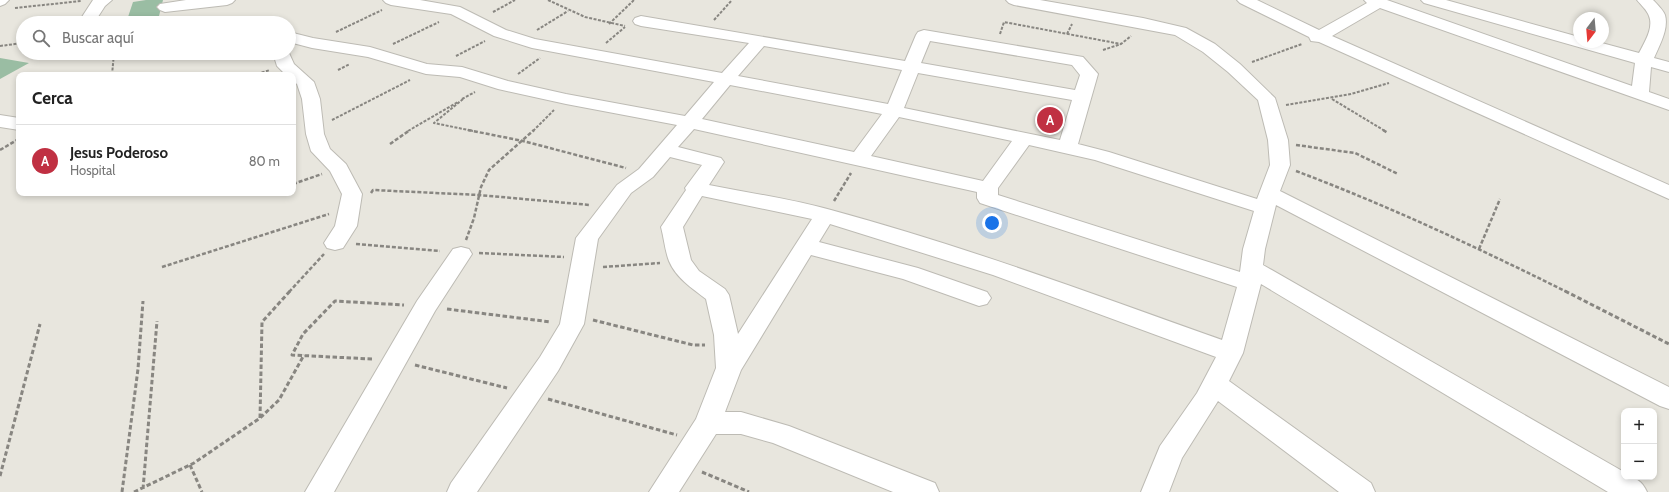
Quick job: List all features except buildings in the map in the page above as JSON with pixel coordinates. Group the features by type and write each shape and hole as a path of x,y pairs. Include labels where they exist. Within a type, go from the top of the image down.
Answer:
{"street":[{"path":"91,16 99,3 104,0"},
{"path":"165,7 227,0"},
{"path":"422,0 457,11 500,33 521,40 894,111 1067,147 1267,200 1669,399"},
{"path":"1014,0 1180,31 1209,48 1234,68 1266,98 1269,108 1278,140 1279,154 1254,249 1251,276 1230,353 1214,384 1170,454 1155,492"},
{"path":"1245,0 1274,5 1319,37 1408,75 1669,193"},
{"path":"1430,0 1669,67"},
{"path":"396,1 457,11"},
{"path":"1640,95 1644,60 1663,32 1657,15 1643,1"},
{"path":"1643,1 1669,6"},
{"path":"1319,37 1375,2 1669,105"},
{"path":"641,21 912,66 1083,97"},
{"path":"859,159 894,111 924,35 1077,61 1089,74 1067,147"},
{"path":"296,39 312,43 373,53 432,69 462,72 498,83 566,99 689,122 988,188"},
{"path":"461,492 549,364 572,324 587,238 624,189 646,173 760,40"},
{"path":"284,60 286,66 293,72"},
{"path":"296,74 305,82 311,99 315,134 321,151 339,168 352,194 346,226 335,243"},
{"path":"0,121 16,124"},
{"path":"1024,139 988,188 987,198 1251,276 1633,492"},
{"path":"666,150 714,162 695,188 672,227 680,262 691,276 717,295 728,356"},
{"path":"695,188 825,215 1001,270 1230,353"},
{"path":"663,492 702,432 728,356 806,246 825,215"},
{"path":"806,246 910,273 979,298"},
{"path":"319,492 425,307 461,254"},
{"path":"1214,384 1361,492"},
{"path":"702,432 741,423 779,434 925,492"}],"path":[{"path":"479,22 515,0"},
{"path":"548,0 587,18 609,24 625,26 592,54"},
{"path":"609,24 634,0"},
{"path":"702,32 732,0"},
{"path":"5,3 84,1"},
{"path":"312,43 396,1"},
{"path":"338,70 457,11"},
{"path":"521,40 569,11"},
{"path":"1004,22 1121,44"},
{"path":"1103,50 1121,44 1147,24"},
{"path":"314,121 323,117 334,121 360,104 432,69 500,33"},
{"path":"1234,68 1319,37"},
{"path":"0,46 16,44"},
{"path":"390,144 415,126 463,99 498,83 554,47"},
{"path":"112,72 113,60"},
{"path":"1269,108 1332,99 1372,90 1408,75"},
{"path":"463,99 434,123 523,141 646,173"},
{"path":"461,254 474,218 479,195 489,170 523,141 566,99"},
{"path":"1332,99 1388,133"},
{"path":"0,150 16,140"},
{"path":"1279,154 1355,153 1398,174"},
{"path":"1279,154 1334,184 1479,249 1669,344"},
{"path":"825,215 859,159"},
{"path":"296,183 339,168"},
{"path":"162,267 349,208 369,198 373,190 479,195 610,207"},
{"path":"1479,249 1500,199"},
{"path":"260,418 262,322 335,243"},
{"path":"582,268 680,262"},
{"path":"702,432 529,394 394,360 292,355 303,334 335,300 425,307 559,323 576,306 592,320 693,345 728,356"},
{"path":"122,492 138,369 143,301"},
{"path":"143,489 157,320"},
{"path":"0,476 40,324"},
{"path":"134,492 143,489 190,465 260,418 279,400 304,355"},
{"path":"681,464 749,492"},
{"path":"190,465 202,492"}],"green space":[{"path":"163,0 159,16 128,16 133,2"},
{"path":"0,58 29,63 0,79"}],"place":[{"name":"Jesus Poderoso","path":"1050,120"}]}
